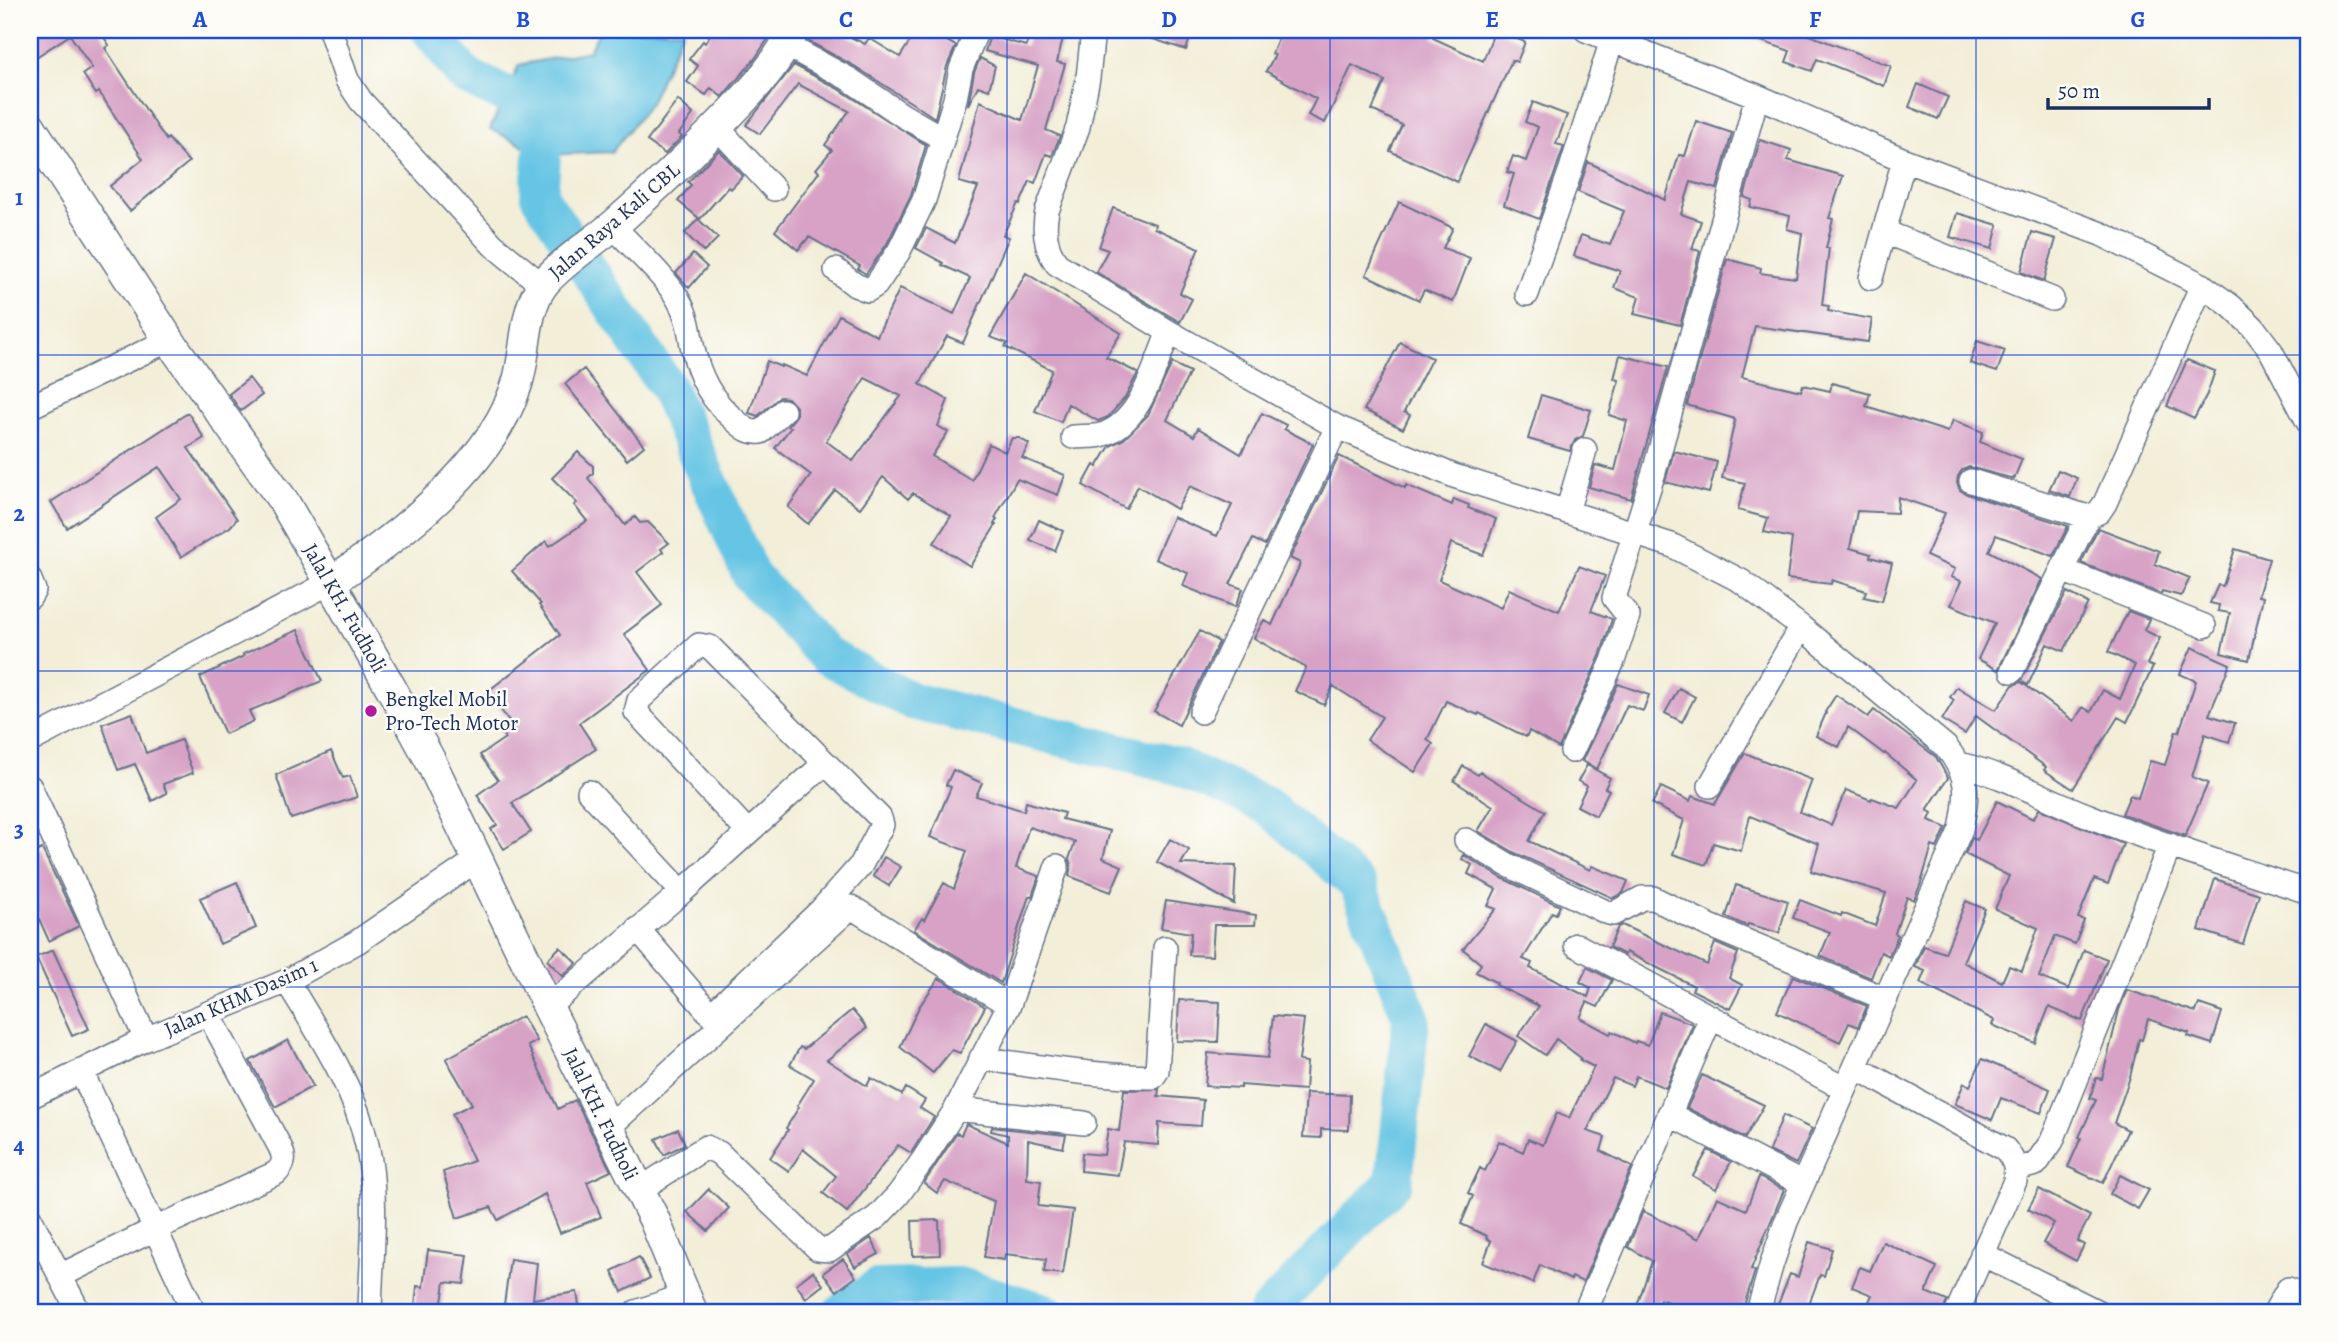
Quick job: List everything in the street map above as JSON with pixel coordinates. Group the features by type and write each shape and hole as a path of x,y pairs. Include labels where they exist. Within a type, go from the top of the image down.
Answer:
{"main road":[{"name":"Jalan Raya Kali CBL","path":"331,582 412,524 444,494 485,444 507,410 517,383 531,315 545,282 613,226 717,127 764,79 790,38"},
{"name":"Jalal KH. Fudholi","path":"30,126 169,340 284,502 331,582 430,760 671,1255 689,1304"}],"street":[{"path":"330,30 347,80 360,101 493,245 545,282"},
{"path":"836,270 868,290 876,285 899,251 924,200 955,99 961,69 977,30"},
{"path":"1093,30 1088,78 1078,127 1044,224 1050,254 1067,271 1337,427 1454,476 1671,545 1741,581 1946,747 1960,764 1967,799 1961,829 1779,1241 1758,1312"},
{"path":"1586,30 1757,96 1904,160 2101,234 2202,285 2231,306 2253,327 2271,351 2308,422"},
{"path":"790,38 902,115 942,138"},
{"path":"1527,294 1612,40"},
{"path":"1572,751 1613,661 1628,616 1614,598 1658,458 1757,96"},
{"path":"717,127 774,189"},
{"path":"1871,278 1904,160"},
{"path":"613,226 676,296 688,319 698,366 720,408 749,431 756,433 761,432 783,411"},
{"path":"1885,232 2052,299"},
{"path":"2012,671 2088,517 2099,512 2105,503 2202,285"},
{"path":"1073,437 1100,435 1127,419 1147,384 1169,332"},
{"path":"30,407 169,340"},
{"path":"1201,712 1337,427"},
{"path":"1567,512 1585,450"},
{"path":"1971,481 2088,517"},
{"path":"2062,570 2204,626"},
{"path":"30,580 34,590 30,597"},
{"path":"30,741 331,582"},
{"path":"1710,786 1801,627"},
{"path":"638,929 712,1015 821,910 861,865 882,825 880,818 710,647 699,645 639,700 636,712 748,832"},
{"path":"548,1007 682,892 824,764"},
{"path":"1960,764 1990,771 2088,816 2308,892"},
{"path":"30,787 146,1040"},
{"path":"589,792 682,892"},
{"path":"1466,841 1507,865 1606,912 1614,914 1642,898 1653,898 1710,926 1886,999"},
{"path":"2017,1169 2035,1164 2052,1141 2170,845"},
{"name":"Jalan KHM Dasim 1","path":"30,1097 146,1040 287,981 357,942 478,859"},
{"path":"639,1190 706,1147 719,1153 818,1249 829,1250 877,1217 898,1195 956,1109 1009,1005 1057,866"},
{"path":"608,1128 851,907 1009,1005"},
{"path":"1576,945 1845,1088"},
{"path":"981,1058 1071,1072 1153,1076 1157,1071 1164,947"},
{"path":"287,981 345,1082 367,1145 372,1178 370,1312"},
{"path":"60,1276 276,1172 283,1166 282,1152 208,1013"},
{"path":"1585,1312 1711,1017"},
{"path":"1855,1067 2005,1149 2017,1169 2015,1181 1957,1312"},
{"path":"81,1071 194,1312"},
{"path":"956,1109 1084,1123"},
{"path":"1669,1114 1803,1184"},
{"path":"30,1218 79,1312"},
{"path":"1982,1254 2098,1312"},
{"path":"2275,1312 2288,1289 2308,1297"},
{"path":"636,1312 689,1304"}],"water":[{"path":"600,30 683,30 650,103 612,152 542,155 490,129 519,65 589,51"}],"building":[{"path":"30,30 99,30 109,45 105,48 166,140 168,138 189,162 130,211 110,186 143,159 99,92 96,94 83,74 92,68 70,35 30,61"},
{"path":"713,30 774,30 754,60 722,97 711,88 706,95 687,82 698,66 689,59 703,41 705,43"},
{"path":"811,30 836,30 865,44 869,38 900,57 917,30 939,30 936,35 956,46 947,66 935,118 856,67 808,41"},
{"path":"1031,30 1065,30 1057,62 1065,64 1046,130 1060,136 1052,156 1046,154 1035,183 1030,181 1003,235 1009,237 963,343 947,336 920,384 948,400 938,426 948,432 932,456 972,480 989,444 1005,452 1012,438 1019,438 1029,444 1022,458 1065,475 1058,495 1017,479 995,518 996,525 970,566 934,543 951,516 913,493 908,499 883,477 860,508 835,490 808,524 788,507 811,475 775,448 791,427 788,426 796,416 796,407 788,398 780,397 758,416 749,413 767,361 807,376 839,315 877,336 900,288 954,314 970,278 942,265 943,263 916,248 926,228 955,243 978,187 959,182 980,101 1022,120 1038,66 985,51 990,36 1026,46","holes":["865,378 901,396 853,461 826,441"]},
{"path":"1135,30 1193,30 1186,50 1135,33"},
{"path":"1281,30 1437,30 1433,38 1483,61 1495,30 1525,42 1517,62 1512,60 1457,182 1390,151 1402,125 1372,110 1385,81 1352,65 1325,123 1308,115 1316,99 1266,71 1275,55 1272,54"},
{"path":"1796,30 1891,66 1884,86 1817,59 1812,71 1786,62 1790,51 1735,32"},
{"path":"980,58 995,66 989,90 978,86 968,105 974,73"},
{"path":"794,65 842,91 926,145 911,195 887,244 866,274 858,269 860,266 809,237 798,250 775,231 819,172 816,169 832,150 825,145 849,111 798,84 760,134 746,125"},
{"path":"1918,84 1948,97 1938,119 1909,107"},
{"path":"678,100 693,114 679,134 682,137 665,154 647,141"},
{"path":"1533,102 1567,115 1556,144 1564,146 1539,219 1504,205 1514,174 1507,172 1513,156 1526,161 1538,127 1525,122"},
{"path":"1696,121 1732,133 1717,189 1691,182 1681,214 1701,221 1692,249 1700,251 1680,325 1634,314 1639,297 1614,288 1620,271 1574,256 1581,235 1610,245 1624,211 1578,192 1588,162 1665,200 1679,155 1685,156"},
{"path":"1760,140 1791,150 1788,160 1843,176 1829,218 1833,219 1826,248 1829,248 1822,305 1829,306 1828,311 1872,319 1868,342 1755,326 1742,377 1801,391 1803,385 1830,391 1832,383 1870,393 1866,406 1948,432 1953,420 1983,432 1980,442 2022,459 2014,479 1969,467 1962,470 1957,483 1960,490 2068,526 2053,556 1996,535 1989,551 2042,579 1998,670 1978,659 1995,623 1951,605 1961,581 1951,577 1955,569 1926,556 1945,513 1898,497 1897,513 1857,511 1850,548 1892,563 1882,601 1864,597 1866,591 1832,580 1831,584 1787,579 1792,538 1764,532 1768,518 1738,510 1745,483 1722,478 1735,420 1687,405 1727,259 1761,268 1760,273 1796,278 1802,233 1787,229 1790,216 1750,207 1752,200 1744,197"},
{"path":"719,150 743,176 731,189 728,187 700,219 678,201 691,185 688,182"},
{"path":"1399,202 1453,228 1443,248 1470,258 1453,302 1424,290 1419,300 1366,275"},
{"path":"1113,208 1155,224 1154,228 1199,248 1180,293 1192,299 1180,322 1096,272 1108,250 1099,247"},
{"path":"1957,213 1998,225 1992,249 1950,237"},
{"path":"698,219 718,238 704,252 685,233"},
{"path":"2032,232 2056,239 2044,281 2021,272"},
{"path":"693,254 707,267 689,288 676,273"},
{"path":"1026,273 1121,333 1106,357 1138,373 1125,398 1108,417 1098,421 1068,404 1061,422 1035,411 1052,370 1005,347 1007,343 990,337"},
{"path":"1977,341 2005,350 1997,372 1970,363"},
{"path":"1400,342 1432,358 1404,412 1410,415 1403,429 1364,410"},
{"path":"1620,355 1668,367 1631,499 1589,487 1595,465 1615,470 1627,421 1609,415 1619,380 1614,379"},
{"path":"2187,360 2215,371 2194,419 2167,406"},
{"path":"1172,363 1190,372 1167,420 1194,436 1198,428 1241,454 1262,413 1286,425 1284,429 1313,444 1265,545 1253,539 1230,584 1243,589 1235,607 1183,586 1188,573 1155,559 1173,517 1217,536 1232,505 1190,486 1177,509 1138,486 1126,509 1083,485 1094,465 1097,467 1110,446 1124,439 1148,415"},
{"path":"584,369 644,446 627,460 565,384"},
{"path":"249,378 262,395 241,411 229,394"},
{"path":"1541,395 1591,410 1583,436 1575,440 1570,451 1528,439"},
{"path":"188,413 204,438 188,448 237,519 230,527 181,557 156,517 181,499 159,467 67,528 51,502"},
{"path":"1674,451 1717,462 1709,493 1665,482"},
{"path":"578,452 593,466 593,473 588,478 625,525 635,517 640,523 648,522 669,543 661,549 663,552 637,572 662,605 624,634 650,670 579,723 596,749 512,803 531,832 504,849 491,829 497,825 477,795 498,780 480,755 505,738 499,729 510,722 487,692 560,635 539,605 541,604 512,571 546,541 550,546 587,521 574,505 577,503 552,478"},
{"path":"1339,456 1405,488 1406,485 1452,505 1454,499 1469,505 1468,508 1496,519 1483,555 1451,543 1439,580 1501,608 1509,589 1559,611 1579,566 1605,576 1591,611 1612,619 1600,656 1559,748 1529,731 1526,737 1479,713 1478,715 1446,701 1427,740 1433,744 1415,772 1367,740 1382,717 1333,686 1324,705 1295,691 1306,668 1254,638 1264,620 1272,625 1300,563 1290,558"},
{"path":"2058,470 2077,478 2070,497 2049,490"},
{"path":"1039,520 1063,531 1055,551 1030,540"},
{"path":"2098,528 2159,551 2155,564 2190,578 2181,596 2162,591 2161,594 2081,563"},
{"path":"2235,549 2269,559 2258,596 2263,597 2249,660 2221,653 2230,613 2218,611 2219,605 2210,603 2218,585 2223,586"},
{"path":"2067,592 2088,603 2064,651 2047,644 2028,685 2021,681"},
{"path":"2128,611 2149,619 2144,630 2160,638 2147,664 2153,667 2127,722 2118,717 2073,789 2044,770 2046,767 1976,716 1965,734 1942,720 1954,700 1950,697 1957,687 1996,710 2013,685 2021,682 2074,721 2083,707 2091,712 2103,690 2120,699 2135,665 2108,652"},
{"path":"298,630 322,681 249,711 254,721 225,734 200,677 244,656 243,654"},
{"path":"1200,631 1219,642 1179,725 1154,711"},
{"path":"2192,647 2230,664 2209,715 2235,723 2229,742 2205,734 2192,777 2208,783 2185,836 2122,814 2130,795 2138,798 2150,761 2165,765 2176,731 2179,732 2196,681 2180,674"},
{"path":"1618,684 1649,695 1643,711 1627,705 1597,769 1582,761"},
{"path":"1679,688 1695,697 1682,722 1665,713"},
{"path":"1836,695 1868,717 1874,710 1936,757 1948,778 1927,810 1932,813 1929,820 1946,828 1937,848 1932,846 1914,900 1907,897 1895,933 1898,935 1889,956 1881,952 1871,978 1820,956 1830,932 1793,918 1800,900 1875,926 1886,893 1811,871 1819,844 1750,816 1741,851 1713,843 1706,865 1673,854 1684,820 1652,804 1661,787 1690,801 1692,796 1715,804 1745,753 1812,780 1800,812 1831,825 1846,790 1899,808 1917,780 1848,727 1839,747 1816,736 1825,712"},
{"path":"132,713 146,753 181,740 193,773 163,784 167,793 152,801 135,764 118,770 102,724"},
{"path":"331,751 343,778 350,776 357,797 291,819 276,775"},
{"path":"1587,765 1610,778 1605,788 1609,790 1596,816 1577,806 1587,786 1578,781"},
{"path":"1463,766 1478,775 1480,772 1545,811 1529,841 1590,870 1592,866 1628,881 1623,893 1613,898 1515,853 1478,831 1493,806 1454,781"},
{"path":"953,770 982,783 976,796 1024,811 1026,802 1064,813 1062,819 1110,831 1103,858 1122,866 1111,892 1069,876 1069,859 1075,842 1029,827 1016,868 1039,876 1032,896 1029,896 1001,983 914,930 922,918 924,920 944,883 954,889 967,851 930,837 951,787 946,785"},
{"path":"1997,801 2033,819 2039,809 2123,844 2108,884 2094,879 2078,918 2084,920 2075,944 2055,936 2039,977 2069,989 2084,950 2107,959 2082,1021 2049,1007 2035,1043 1992,1025 1994,1020 1920,983 1925,971 1915,967 1924,946 1945,953 1966,901 1985,909 1963,962 2002,982 2009,966 2022,971 2038,928 1995,909 2009,876 1965,854 1972,838 1977,840"},
{"path":"1170,839 1189,850 1181,864 1236,866 1234,904 1157,862"},
{"path":"42,849 79,926 49,941 35,910 30,913 30,854"},
{"path":"1464,855 1502,878 1560,906 1556,914 1552,912 1523,959 1532,963 1530,968 1588,997 1591,988 1580,982 1587,967 1612,980 1598,1007 1587,1002 1580,1018 1610,1034 1612,1031 1635,1043 1636,1041 1648,1045 1660,1012 1693,1024 1666,1088 1636,1076 1632,1086 1613,1078 1587,1131 1605,1137 1601,1151 1632,1167 1583,1282 1572,1277 1571,1280 1540,1265 1533,1283 1483,1263 1491,1241 1487,1236 1461,1224 1473,1196 1468,1193 1480,1168 1485,1171 1499,1141 1523,1152 1528,1139 1543,1145 1557,1113 1569,1118 1594,1067 1580,1060 1581,1058 1556,1039 1545,1055 1518,1036 1539,1006 1476,972 1481,964 1463,949 1496,909 1488,906 1496,889 1468,874 1472,865 1462,859"},
{"path":"884,857 901,867 889,886 873,876"},
{"path":"2215,879 2259,894 2243,944 2199,930"},
{"path":"237,882 256,928 220,944 200,898"},
{"path":"1736,885 1788,901 1779,933 1748,924 1747,926 1726,917"},
{"path":"1166,901 1256,915 1255,925 1214,925 1212,956 1189,955 1191,933 1161,928"},
{"path":"1622,925 1707,965 1715,943 1738,953 1729,978 1742,985 1730,1009 1692,990 1694,986 1626,952 1625,955 1609,947 1618,927"},
{"path":"560,947 577,963 563,976 547,960"},
{"path":"53,950 89,1029 72,1036 36,957"},
{"path":"1793,976 1867,1006 1858,1027 1849,1023 1840,1042 1777,1012"},
{"path":"939,978 985,1007 960,1053 952,1050 933,1073 900,1047 919,1007"},
{"path":"2127,990 2196,1012 2199,1004 2222,1012 2212,1044 2148,1019 2142,1040 2139,1039 2130,1077 2114,1123 2128,1130 2103,1183 2068,1167 2096,1100 2090,1098 2096,1078 2102,1079 2119,1010"},
{"path":"1179,1000 1220,1002 1218,1042 1177,1041"},
{"path":"852,1010 867,1028 827,1060 867,1086 871,1078 902,1095 906,1088 925,1100 920,1108 934,1117 911,1153 898,1145 847,1212 823,1193 836,1176 803,1149 789,1171 770,1158 788,1130 786,1128 799,1107 797,1106 814,1079 790,1065 800,1047 804,1049"},
{"path":"522,1016 537,1041 528,1046 558,1109 575,1100 611,1171 587,1182 601,1217 560,1233 545,1194 498,1220 491,1207 457,1218 443,1172 474,1161 452,1114 472,1104 446,1059"},
{"path":"1273,1016 1304,1019 1299,1061 1307,1062 1305,1090 1241,1085 1241,1088 1205,1086 1208,1053 1268,1058"},
{"path":"1486,1024 1517,1041 1500,1072 1469,1056"},
{"path":"288,1040 313,1086 275,1107 250,1061"},
{"path":"1982,1059 2050,1089 2041,1113 2001,1098 1992,1120 1955,1104 1964,1083 1970,1086"},
{"path":"1702,1075 1764,1105 1745,1138 1687,1108"},
{"path":"1159,1089 1158,1096 1203,1100 1201,1126 1159,1123 1158,1145 1124,1142 1118,1175 1081,1171 1082,1153 1104,1155 1108,1129 1119,1131 1124,1090"},
{"path":"1306,1093 1350,1095 1349,1130 1321,1129 1321,1138 1303,1137"},
{"path":"1783,1115 1812,1129 1796,1164 1769,1151"},
{"path":"966,1124 1008,1143 1008,1135 991,1131 992,1127 1066,1135 1063,1148 1028,1140 1027,1179 1041,1181 1038,1206 1073,1210 1063,1274 1044,1272 1046,1259 1005,1254 1004,1260 984,1257 994,1201 945,1181 937,1193 924,1183 957,1133 961,1135"},
{"path":"678,1129 685,1144 664,1155 656,1139"},
{"path":"1708,1150 1731,1162 1716,1189 1693,1176"},
{"path":"2120,1175 2149,1190 2138,1209 2110,1194"},
{"path":"1759,1177 1784,1190 1751,1269 1755,1271 1742,1312 1696,1312 1660,1299 1656,1312 1635,1312 1652,1261 1628,1247 1643,1211 1699,1239 1717,1197 1746,1210"},
{"path":"709,1189 729,1208 708,1231 687,1212"},
{"path":"2039,1189 2090,1216 2077,1241 2084,1245 2076,1261 2043,1243 2054,1223 2028,1209"},
{"path":"939,1220 940,1255 913,1256 912,1221"},
{"path":"871,1238 879,1254 855,1267 848,1254"},
{"path":"1809,1242 1832,1249 1824,1276 1820,1275 1806,1312 1790,1312 1777,1307 1790,1274 1798,1277"},
{"path":"1883,1242 1937,1267 1926,1292 1947,1301 1943,1312 1864,1312 1872,1295 1852,1287 1860,1267 1870,1271"},
{"path":"428,1250 468,1255 464,1284 445,1282 441,1309 415,1306 417,1286 423,1287"},
{"path":"639,1257 650,1278 622,1292 612,1271"},
{"path":"510,1259 537,1263 533,1299 577,1292 580,1312 513,1312 513,1306 504,1305"},
{"path":"843,1259 856,1277 837,1291 823,1273"},
{"path":"813,1271 823,1285 806,1298 796,1284"}],"waterway":[{"path":"430,30 464,75 504,94 553,108"},
{"path":"553,108 544,132 539,196 667,387 751,576 826,656 912,701 1181,767 1267,806 1358,885 1411,1018 1394,1182 1267,1312"},
{"path":"842,1312 876,1288 959,1286 1045,1312"}],"place":[{"name":"Bengkel Mobil Pro-Tech Motor","path":"371,711"}]}
